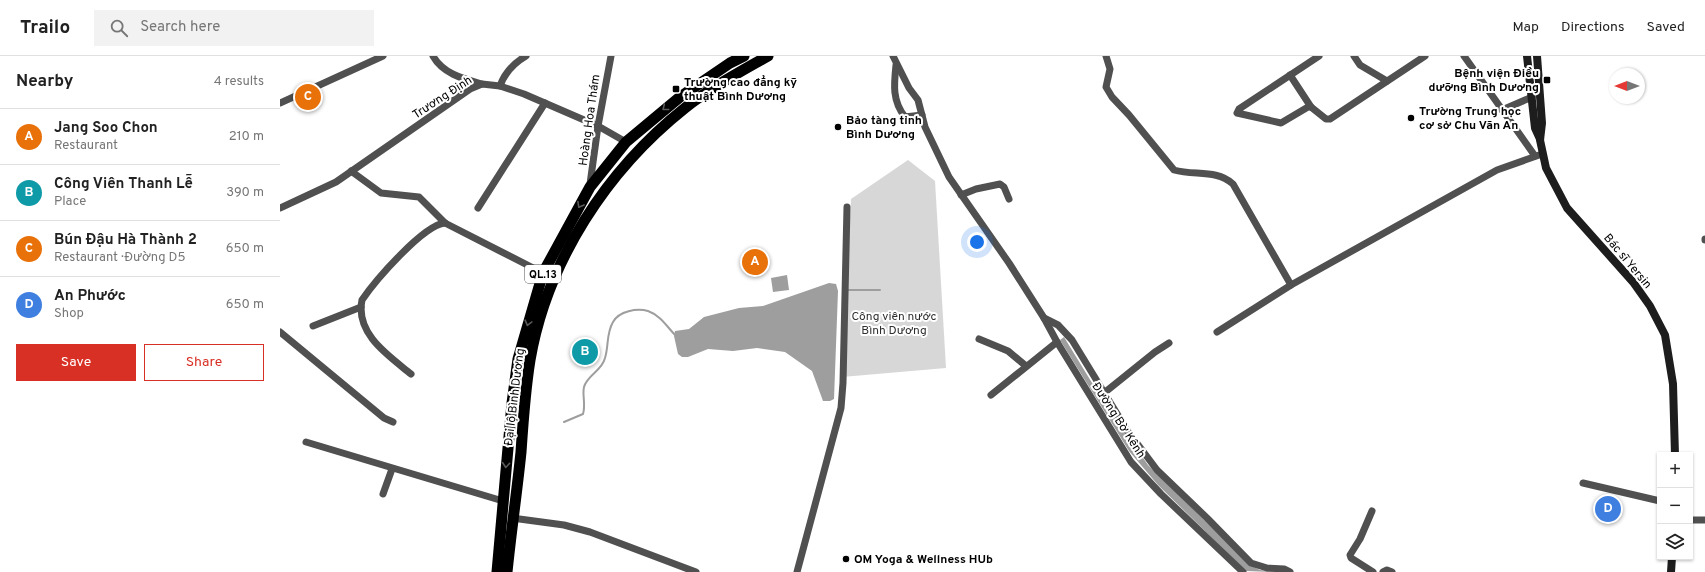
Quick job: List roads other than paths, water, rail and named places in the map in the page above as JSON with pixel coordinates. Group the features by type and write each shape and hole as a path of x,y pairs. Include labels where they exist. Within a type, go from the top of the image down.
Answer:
{"highway":[{"name":"Đại lộ Bình Dương","path":"507,572 530,359 541,316 556,272 594,204 637,152 686,107 733,76 768,56"},
{"name":"Đại lộ Bình Dương","path":"497,572 512,403 518,359 543,273 590,187 626,142 680,97 741,57"},
{"path":"626,142 637,152"}],"main road":[{"path":"1528,58 1537,58"},
{"name":"Bác sĩ Yersin","path":"1528,58 1535,128 1540,140"},
{"name":"Bác sĩ Yersin","path":"1537,58 1542,123 1538,155 1567,208 1633,282 1650,306 1665,335 1673,384 1675,452"},
{"path":"1671,572 1672,560"}],"street":[{"path":"280,103 383,56"},
{"path":"433,56 436,62 448,71 482,84"},
{"path":"500,86 504,76 517,61 526,56"},
{"name":"Hoàng Hoa Thám","path":"590,187 594,168 598,126 611,56"},
{"path":"893,56 896,64 894,89 898,109 905,117 922,115"},
{"path":"1106,56 1110,69 1106,87 1112,97 1129,115 1174,170 1215,174 1226,178 1233,184 1291,285"},
{"path":"1311,107 1308,107 1281,123 1237,113 1239,109 1319,56"},
{"path":"1354,56 1360,65 1387,81"},
{"path":"1290,75 1311,107 1326,119 1334,118 1425,56"},
{"path":"1217,332 1291,285 1497,170 1538,155 1502,110 1464,56"},
{"name":"Đường Bờ Kênh","path":"896,64 918,100 925,127 949,178 1009,263 1131,462 1161,494 1243,572"},
{"name":"Trương Định","path":"280,208 336,182 470,89 482,84 500,86 546,103 598,126 626,142"},
{"path":"1502,110 1532,97"},
{"path":"478,208 546,103"},
{"path":"351,171 381,193 419,197 445,223 543,273"},
{"path":"961,196 976,189 1000,184 1004,187 1009,199"},
{"path":"797,572 841,408 843,384 846,207"},
{"path":"411,374 373,341 362,319 362,300 367,292 412,243 433,227 445,223"},
{"path":"313,326 361,307"},
{"path":"1044,318 1058,325 1072,340 1127,430 1157,470 1251,563 1267,568 1284,569 1290,572"},
{"path":"280,332 384,418 393,422"},
{"path":"979,339 1008,351 1026,366"},
{"path":"991,395 1057,342"},
{"path":"1104,393 1155,352 1169,343"},
{"path":"306,442 503,501"},
{"path":"383,494 392,469"},
{"path":"1583,483 1657,500"},
{"path":"1372,511 1360,539 1350,555 1351,558 1373,572"},
{"path":"512,518 564,525 590,532 696,572"},
{"path":"1693,520 1705,520"},
{"path":"1383,572 1387,570 1392,572"}],"waterway":[{"path":"847,290 880,290"},
{"path":"564,422 583,414 584,387 588,379 598,370 603,362 611,326 619,315 634,310 648,311 660,319 676,336"}],"place":[{"name":"Bệnh viện Điều dưỡng Bình Dương","path":"1547,80"},
{"name":"Trường cao đẳng kỹ thuật Bình Dương","path":"676,89"},
{"name":"Bún Đậu Hà Thành 2","path":"308,97"},
{"name":"Trường Trung học cơ sở Chu Văn An","path":"1411,118"},
{"name":"Bảo tàng tỉnh Bình Dương","path":"838,127"},
{"name":"Jang Soo Chon","path":"755,262"},
{"name":"Công Viên Thanh Lễ","path":"585,352"},
{"name":"An Phước","path":"1608,509"},
{"name":"OM Yoga & Wellness HUb","path":"846,559"}],"park label":[{"name":"Công viên nước Bình Dương","path":"894,323"}]}
